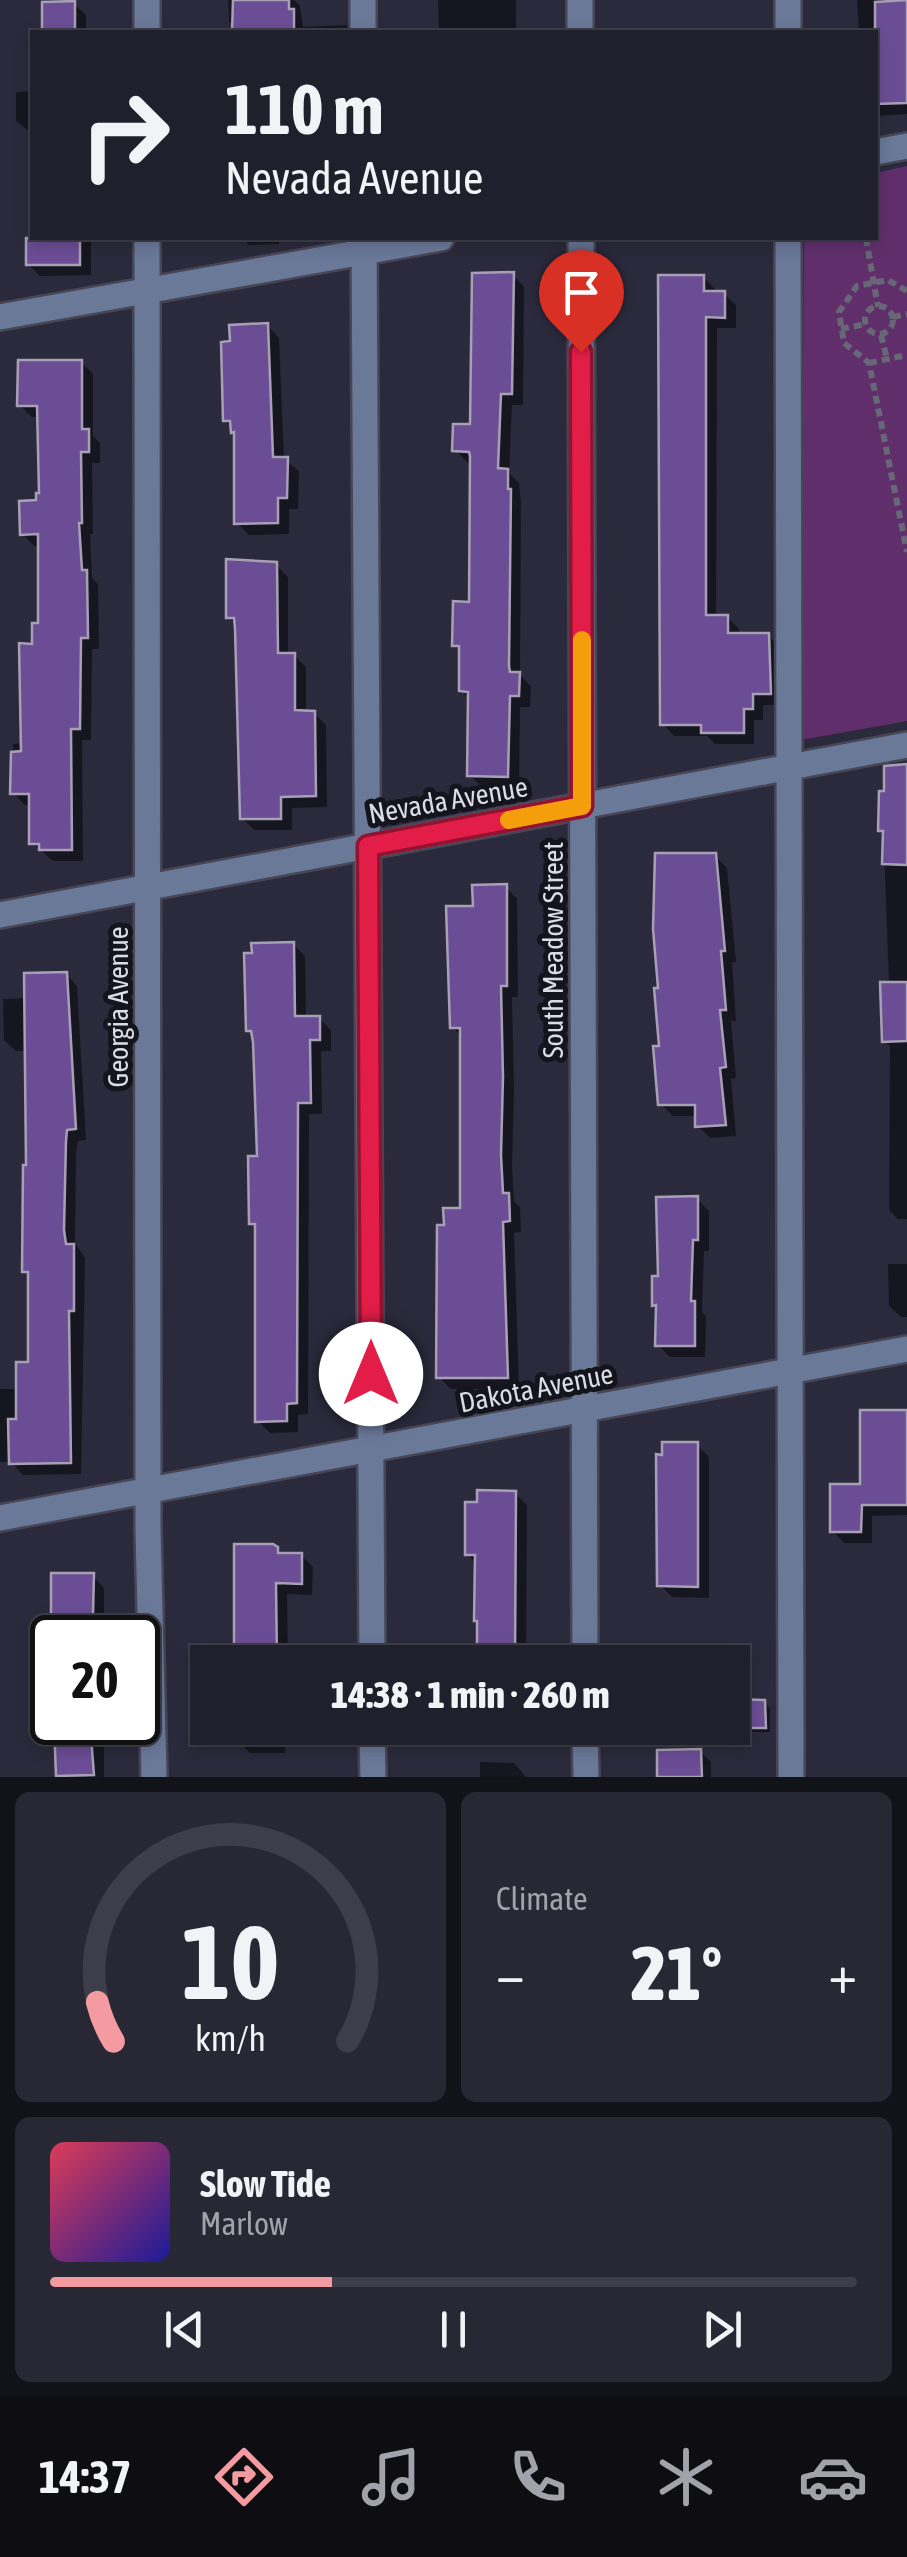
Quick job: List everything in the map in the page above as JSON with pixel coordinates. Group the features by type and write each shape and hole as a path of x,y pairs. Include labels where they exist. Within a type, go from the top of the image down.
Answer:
{"street":[{"path":"147,0 147,30"},
{"path":"363,0 364,30"},
{"path":"580,0 580,30"},
{"path":"788,0 788,30"},
{"path":"878,151 907,146"},
{"name":"Georgia Avenue","path":"147,240 148,1491 154,1777"},
{"path":"0,317 364,244 415,240"},
{"name":"South Meadow Street","path":"581,240 585,1645"},
{"path":"788,240 791,1777"},
{"path":"364,244 372,1645"},
{"name":"Nevada Avenue","path":"0,915 907,745"},
{"name":"Dakota Avenue","path":"0,1518 907,1349"},
{"path":"372,1745 372,1777"},
{"path":"586,1745 586,1777"}],"path":[{"path":"866,240 878,307"},
{"path":"907,291 888,280 857,286 839,312 844,343 869,363 907,552"},
{"path":"878,307 889,310 893,316 892,328 881,335 873,333 866,324 868,312 878,307"},
{"path":"893,316 907,314"},
{"path":"842,329 866,324"},
{"path":"881,335 887,359"},
{"path":"869,363 907,355"}],"shaded area":[{"path":"907,166 907,721 801,740 804,240 878,240 878,172"}],"building":[{"path":"233,0 289,0 289,9 294,9 294,30 232,30"},
{"path":"907,0 907,103 878,104 875,2"},
{"path":"75,1 75,30 42,30 42,2"},
{"path":"26,238 80,240 80,265 26,265"},
{"path":"514,272 512,394 501,394 498,468 508,469 511,489 509,666 510,672 520,672 519,696 510,696 508,777 467,776 468,692 459,691 459,646 452,646 453,601 469,602 470,456 469,452 452,451 453,424 470,424 472,273"},
{"path":"658,275 704,275 704,291 725,291 725,318 706,317 706,615 728,615 728,633 769,633 771,694 753,694 753,709 744,709 744,733 701,733 701,725 660,725"},
{"path":"268,323 273,457 288,457 287,498 278,498 278,523 234,524 234,432 231,433 230,421 223,421 221,342 230,341 229,325"},
{"path":"18,360 82,360 82,429 89,429 89,452 81,452 79,523 82,570 87,570 88,638 81,638 80,729 71,729 72,850 39,850 39,844 29,844 29,794 10,794 11,752 21,751 19,643 32,644 32,623 38,623 38,534 20,535 19,501 36,500 39,493 37,406 17,406"},
{"path":"226,559 277,562 278,653 295,653 295,710 315,711 316,796 281,797 281,819 240,819 235,629 234,618 226,618"},
{"path":"907,764 907,865 882,864 883,831 878,831 884,766"},
{"path":"655,853 716,853 725,951 721,951 726,1010 720,1010 726,1067 720,1068 726,1125 695,1127 695,1105 658,1105 653,1046 659,1046 654,988 658,988 653,929"},
{"path":"507,884 507,986 501,986 501,1155 503,1193 509,1193 510,1221 503,1222 508,1378 436,1378 437,1225 444,1225 443,1208 460,1208 460,1028 450,1028 446,906 473,906 472,885"},
{"path":"294,942 295,1016 320,1016 320,1040 310,1040 311,1103 298,1103 297,1403 287,1404 287,1421 255,1422 255,1224 249,1224 248,1156 257,1156 253,1042 251,1031 246,1031 244,953 252,953 251,943"},
{"path":"67,972 76,1129 67,1130 64,1230 66,1244 74,1244 74,1311 69,1311 71,1463 9,1464 8,1419 16,1419 16,1362 28,1362 28,1272 22,1272 26,1165 24,973"},
{"path":"880,982 907,982 907,1041 882,1042"},
{"path":"698,1196 691,1301 695,1301 695,1346 655,1346 652,1276 658,1276 656,1197"},
{"path":"860,1410 907,1410 907,1505 862,1505 861,1532 830,1532 830,1484 860,1484"},
{"path":"662,1442 698,1442 698,1587 657,1586 656,1454 662,1455"},
{"path":"477,1490 516,1491 515,1645 477,1645 475,1555 465,1555 465,1502 477,1502"},
{"path":"234,1544 273,1544 278,1553 302,1553 302,1584 276,1583 277,1645 234,1645"},
{"path":"51,1573 94,1573 93,1615 51,1614"},
{"path":"750,1699 765,1700 766,1728 750,1728"},
{"path":"55,1745 92,1745 94,1775 56,1776"},
{"path":"701,1749 702,1777 657,1777 657,1750"}],"slow traffic":[{"path":"509,820 582,806 582,640"}],"route":[{"path":"371,1374 368,846 582,806 581,352"}]}
